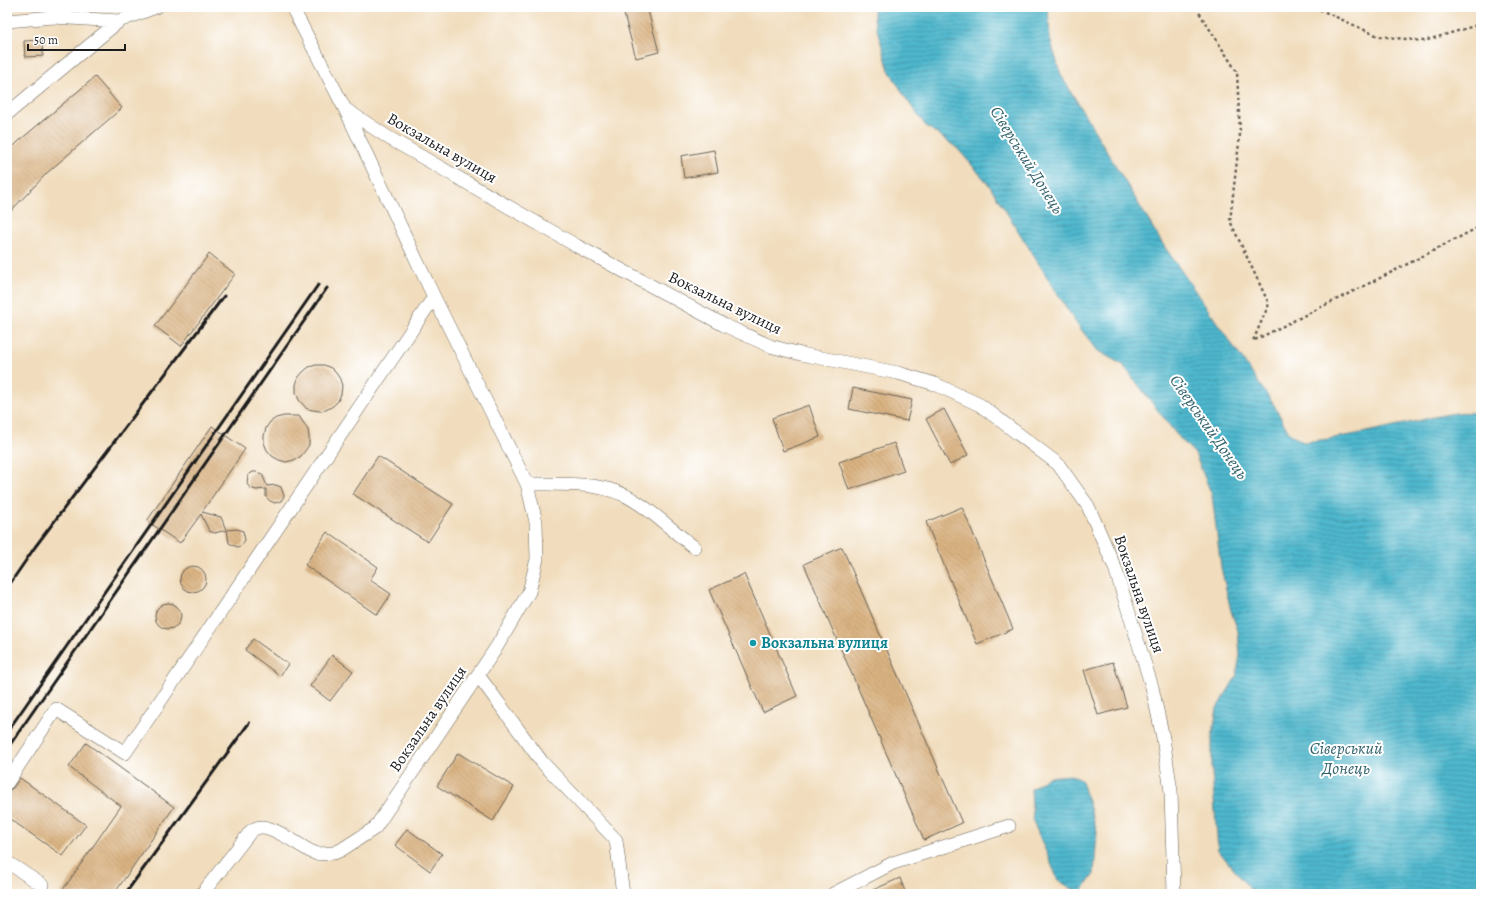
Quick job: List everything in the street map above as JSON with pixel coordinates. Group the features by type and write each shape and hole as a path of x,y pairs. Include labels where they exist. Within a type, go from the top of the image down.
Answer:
{"street":[{"path":"7,114 119,21 156,7"},
{"name":"Вокзальна вулиця","path":"202,894 251,831 256,827 270,828 317,854 334,853 342,850 374,828 496,648 529,592 537,559 536,522 527,484 434,297 344,109 292,7"},
{"path":"7,21 53,17 119,21"},
{"name":"Вокзальна вулиця","path":"344,109 389,138 577,246 724,326 770,346 801,354 898,373 935,384 980,405 1058,464 1088,506 1115,568 1152,687 1163,738 1171,791 1174,894"},
{"path":"7,783 56,709 125,753 434,297"},
{"path":"527,484 575,483 613,490 634,500 694,547"},
{"path":"478,675 542,762 616,840 623,894"},
{"path":"833,894 893,863 1009,826"},
{"path":"7,862 42,885"}],"path":[{"path":"1198,7 1200,14 1237,72 1240,134 1230,221 1269,304 1253,341 1481,226"},
{"path":"1314,7 1378,36 1424,41 1481,24"}],"water":[{"name":"Сіверський Донець","path":"874,7 1048,7 1050,39 1061,75 1162,243 1274,405 1289,433 1303,442 1330,439 1454,413 1481,414 1481,894 1254,894 1218,850 1212,772 1212,738 1217,708 1236,677 1240,655 1238,631 1231,611 1221,567 1212,495 1195,454 1176,434 1123,365 1098,351 1076,323 990,186 957,148 925,125 907,100 889,70 874,19"},
{"path":"1071,775 1082,781 1097,832 1094,874 1080,894 1058,880 1033,821 1031,789 1048,777"}],"building":[{"path":"622,7 647,7 659,52 636,58"},
{"path":"42,40 43,56 25,57 24,41"},
{"path":"95,77 122,108 48,172 7,215 7,153 20,140"},
{"path":"714,150 718,172 684,178 681,156"},
{"path":"209,254 235,274 181,346 155,326"},
{"path":"324,365 331,368 340,379 342,386 338,401 326,410 319,411 307,409 299,400 296,393 298,378 309,367"},
{"path":"853,388 912,400 907,421 849,409"},
{"path":"809,405 820,437 783,451 772,418"},
{"path":"944,409 968,455 950,465 926,419"},
{"path":"284,416 299,416 308,430 309,437 309,445 300,457 286,462 272,456 264,443 266,428 270,422 276,418"},
{"path":"212,426 245,449 202,512 221,517 226,530 215,533 209,531 201,514 180,543 147,521"},
{"path":"894,443 904,471 849,490 839,462"},
{"path":"378,456 453,504 428,542 353,494"},
{"path":"253,472 262,474 267,486 276,485 281,487 284,496 281,501 275,503 270,501 266,497 266,489 256,490 250,488 247,484 248,475"},
{"path":"962,507 1013,629 977,644 926,522"},
{"path":"237,529 243,531 245,540 242,545 237,547 229,543 227,530"},
{"path":"327,532 378,567 370,580 391,594 377,615 305,565"},
{"path":"842,547 962,823 924,840 804,564"},
{"path":"193,566 202,570 206,579 202,588 193,592 184,588 180,579 184,570"},
{"name":"Вокзальна вулиця","path":"744,574 797,696 763,712 709,590"},
{"path":"168,603 177,607 181,616 177,625 168,629 159,625 155,616 159,607"},
{"path":"253,639 288,664 280,676 245,650"},
{"path":"332,655 353,671 330,701 310,686"},
{"path":"1113,662 1127,707 1098,715 1084,670"},
{"path":"86,743 174,807 114,894 60,894 121,806 69,767"},
{"path":"458,753 514,787 493,821 437,786"},
{"path":"20,778 86,825 63,856 7,817 7,791 13,788"},
{"path":"407,829 442,854 430,871 395,845"},
{"path":"900,878 906,894 864,894"}],"railway":[{"path":"7,732 318,285"},
{"path":"7,749 327,288"},
{"path":"7,588 35,547 224,296"},
{"path":"125,894 249,723"}],"place":[{"name":"Вокзальна вулиця","path":"753,643"}]}
